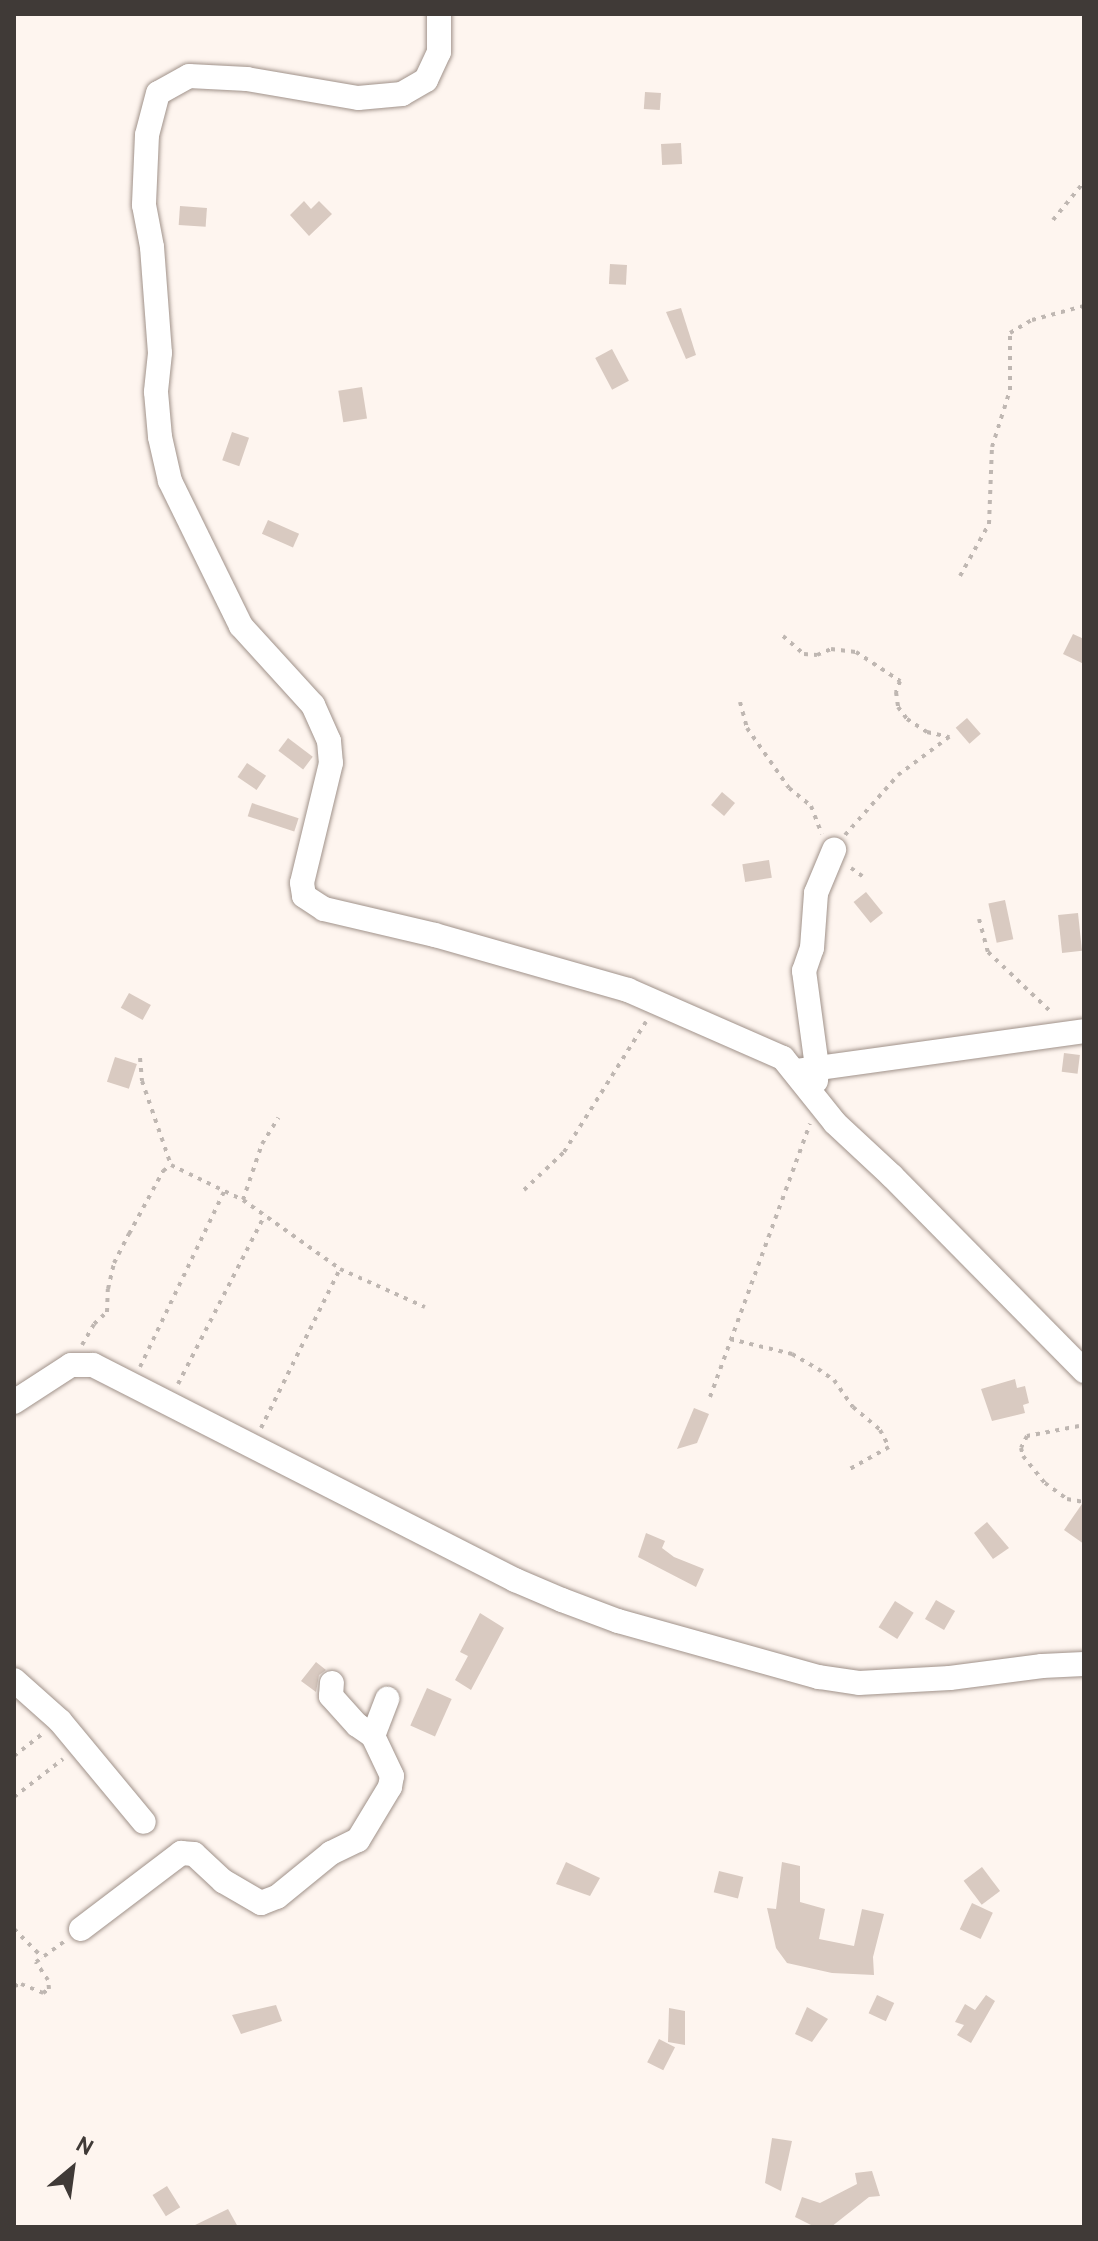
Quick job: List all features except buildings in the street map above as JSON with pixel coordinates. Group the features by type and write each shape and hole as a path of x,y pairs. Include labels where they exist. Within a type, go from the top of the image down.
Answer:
{"street":[{"path":"439,14 439,52 426,80 402,94 358,98 247,79 189,76 158,93 147,135 144,177 160,353 156,392 160,437 170,481 241,626 313,705 329,741 331,763 302,883 304,896 324,909 523,959 658,1003 807,1069 1078,1032"},
{"path":"834,850 816,893 812,948 804,971 807,1069 818,1100 835,1123 892,1176 1084,1371"},
{"path":"14,1402 71,1365 93,1365 562,1600 618,1621 819,1677 859,1683 1084,1664"},
{"path":"14,1680 60,1721 114,1782 144,1822"},
{"path":"81,1929 181,1853 194,1854 251,1900 261,1903 277,1897 331,1853 358,1840 390,1787 392,1776 373,1736 357,1725 331,1696 332,1683"},
{"path":"373,1736 387,1699"}],"path":[{"path":"1053,220 1084,182"},
{"path":"960,576 989,524 992,447 1010,390 1010,333 1032,320 1084,306"},
{"path":"783,636 804,654 817,655 831,649 856,652 900,681 896,692 898,707 907,719 927,732 949,737 898,775 834,850"},
{"path":"740,702 747,728 765,756 789,788 811,806 816,826 843,862 862,876"},
{"path":"979,919 988,952 1078,1032"},
{"path":"524,1190 564,1152 658,1003"},
{"path":"140,1058 142,1081 171,1165 243,1200 340,1269 425,1307"},
{"path":"710,1397 818,1100"},
{"path":"243,1200 262,1144 278,1118"},
{"path":"71,1365 94,1324 107,1312 114,1263 163,1171 171,1165"},
{"path":"131,1384 224,1192"},
{"path":"168,1404 265,1215"},
{"path":"252,1447 340,1269"},
{"path":"730,1339 792,1354 818,1369 834,1380 853,1407 880,1430 889,1447 848,1470"},
{"path":"1079,1426 1027,1436 1021,1448 1023,1456 1045,1483 1067,1499 1084,1502"},
{"path":"14,1756 60,1721"},
{"path":"14,1797 79,1746"},
{"path":"14,1929 42,1957"},
{"path":"14,1986 21,1984 43,1993 49,1989 48,1980 36,1962 81,1929"}]}
